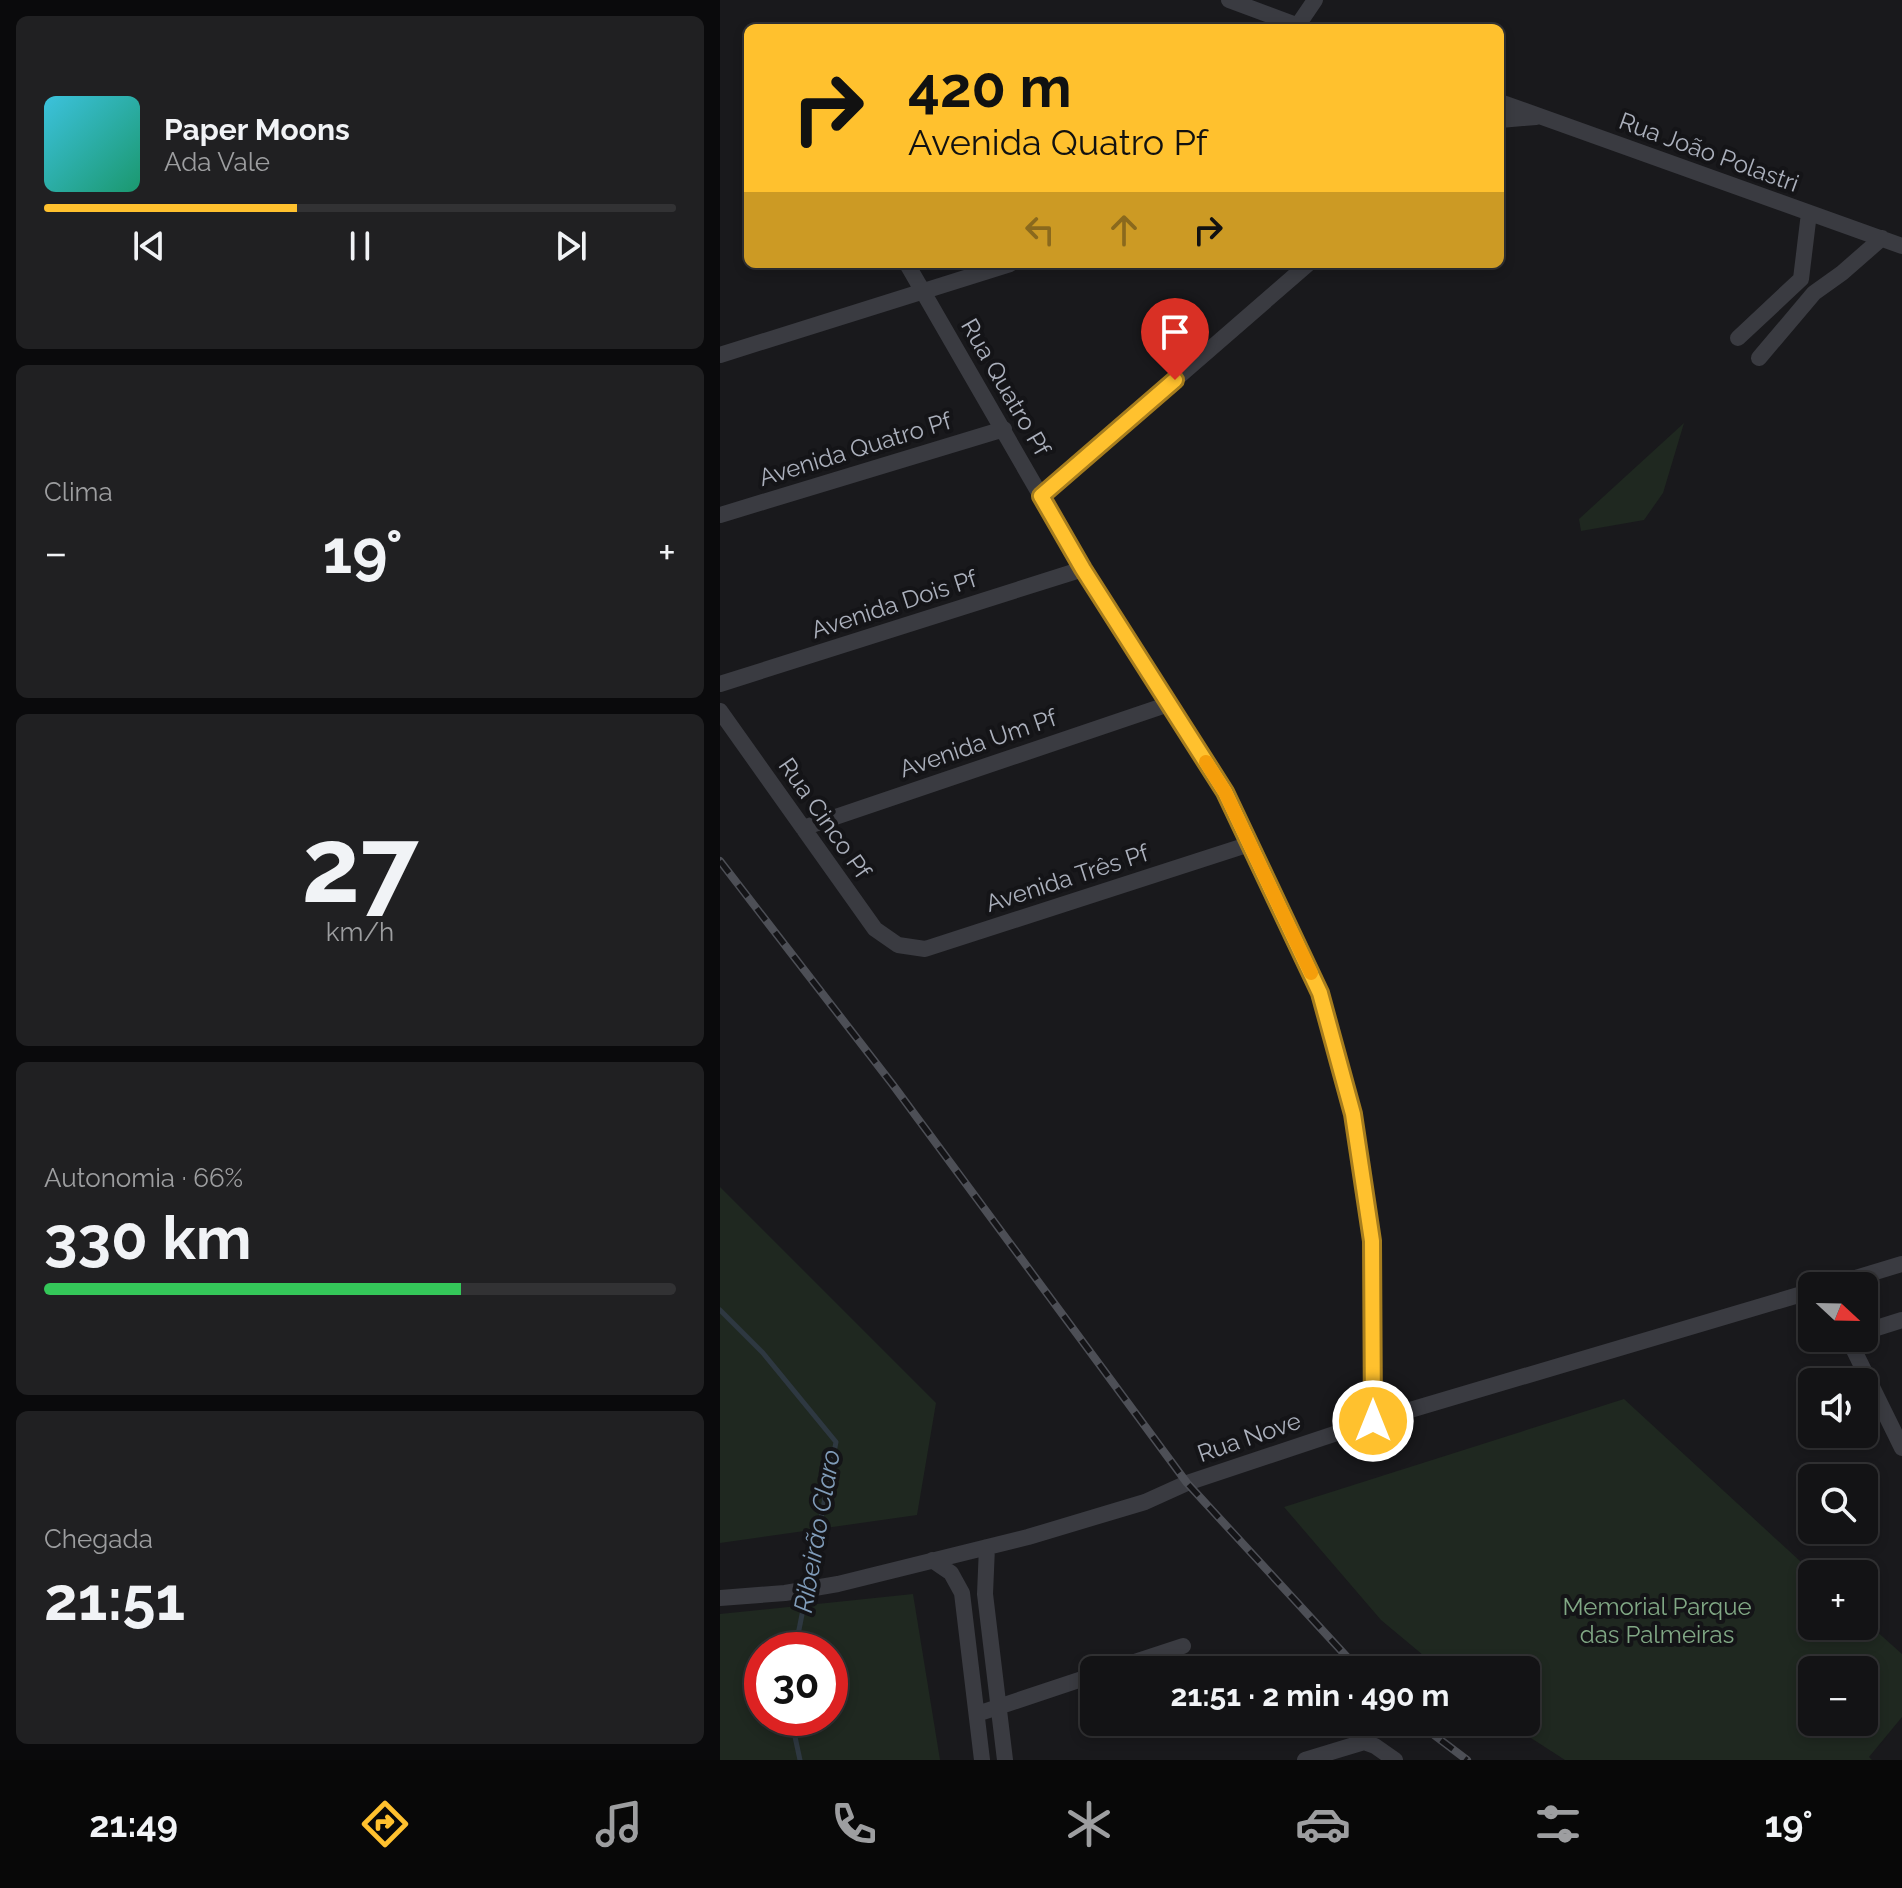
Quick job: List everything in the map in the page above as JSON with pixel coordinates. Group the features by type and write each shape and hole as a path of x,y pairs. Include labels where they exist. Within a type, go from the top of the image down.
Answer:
{"street":[{"path":"1229,0 1259,5 1295,24"},
{"path":"1303,24 1315,0"},
{"name":"Rua João Polastri","path":"1504,103 1902,246"},
{"path":"1504,120 1541,117"},
{"path":"1738,338 1801,279 1809,213"},
{"path":"1759,358 1814,293 1882,238"},
{"name":"Rua Quatro Pf","path":"909,268 1083,569 1225,792 1320,993 1353,1114 1372,1241 1373,1421"},
{"path":"720,355 996,268"},
{"path":"1041,496 1303,268"},
{"path":"1801,279 1814,293"},
{"name":"Avenida Quatro Pf","path":"720,515 1004,429"},
{"name":"Avenida Dois Pf","path":"720,684 1083,569"},
{"name":"Avenida Um Pf","path":"803,828 1169,704"},
{"name":"Rua Cinco Pf","path":"720,711 875,929 898,945"},
{"name":"Avenida Três Pf","path":"898,945 925,949 1250,844"},
{"path":"1875,1272 1902,1264"},
{"name":"Rua Nove","path":"720,1598 785,1593 838,1584 987,1547 1145,1502 1187,1483 1373,1421 1798,1295"},
{"path":"1878,1328 1902,1320"},
{"path":"1855,1352 1902,1448"},
{"path":"987,1547 985,1594 1005,1760"},
{"path":"932,1560 951,1573 962,1593 982,1760"},
{"path":"1153,1656 1183,1646"},
{"path":"977,1714 1080,1680"},
{"path":"1305,1760 1358,1743 1375,1746 1395,1760"}],"green space":[{"path":"1684,423 1663,493 1644,520 1581,531 1579,519"},
{"path":"720,1187 936,1403 917,1515 720,1543"},
{"name":"Memorial Parque das Palmeiras","path":"1624,1399 1799,1560 1798,1640 1878,1640 1878,1633 1902,1654 1902,1717 1869,1757 1872,1760 1565,1760 1528,1736 1540,1736 1540,1656 1424,1656 1381,1620 1284,1507"},
{"path":"913,1594 940,1760 720,1760 720,1614"}],"waterway":[{"name":"Ribeirão Claro","path":"720,1310 763,1353 836,1442 799,1632"},
{"name":"Ribeirão Claro","path":"795,1736 800,1760"}],"railway":[{"path":"720,861 893,1085 1187,1483 1346,1656"},
{"path":"1435,1736 1467,1760"}],"slow traffic":[{"path":"1206,762 1225,792 1311,973"}],"route":[{"path":"1175,380 1041,496 1083,569 1225,792 1320,993 1353,1114 1372,1241 1373,1421"}]}
